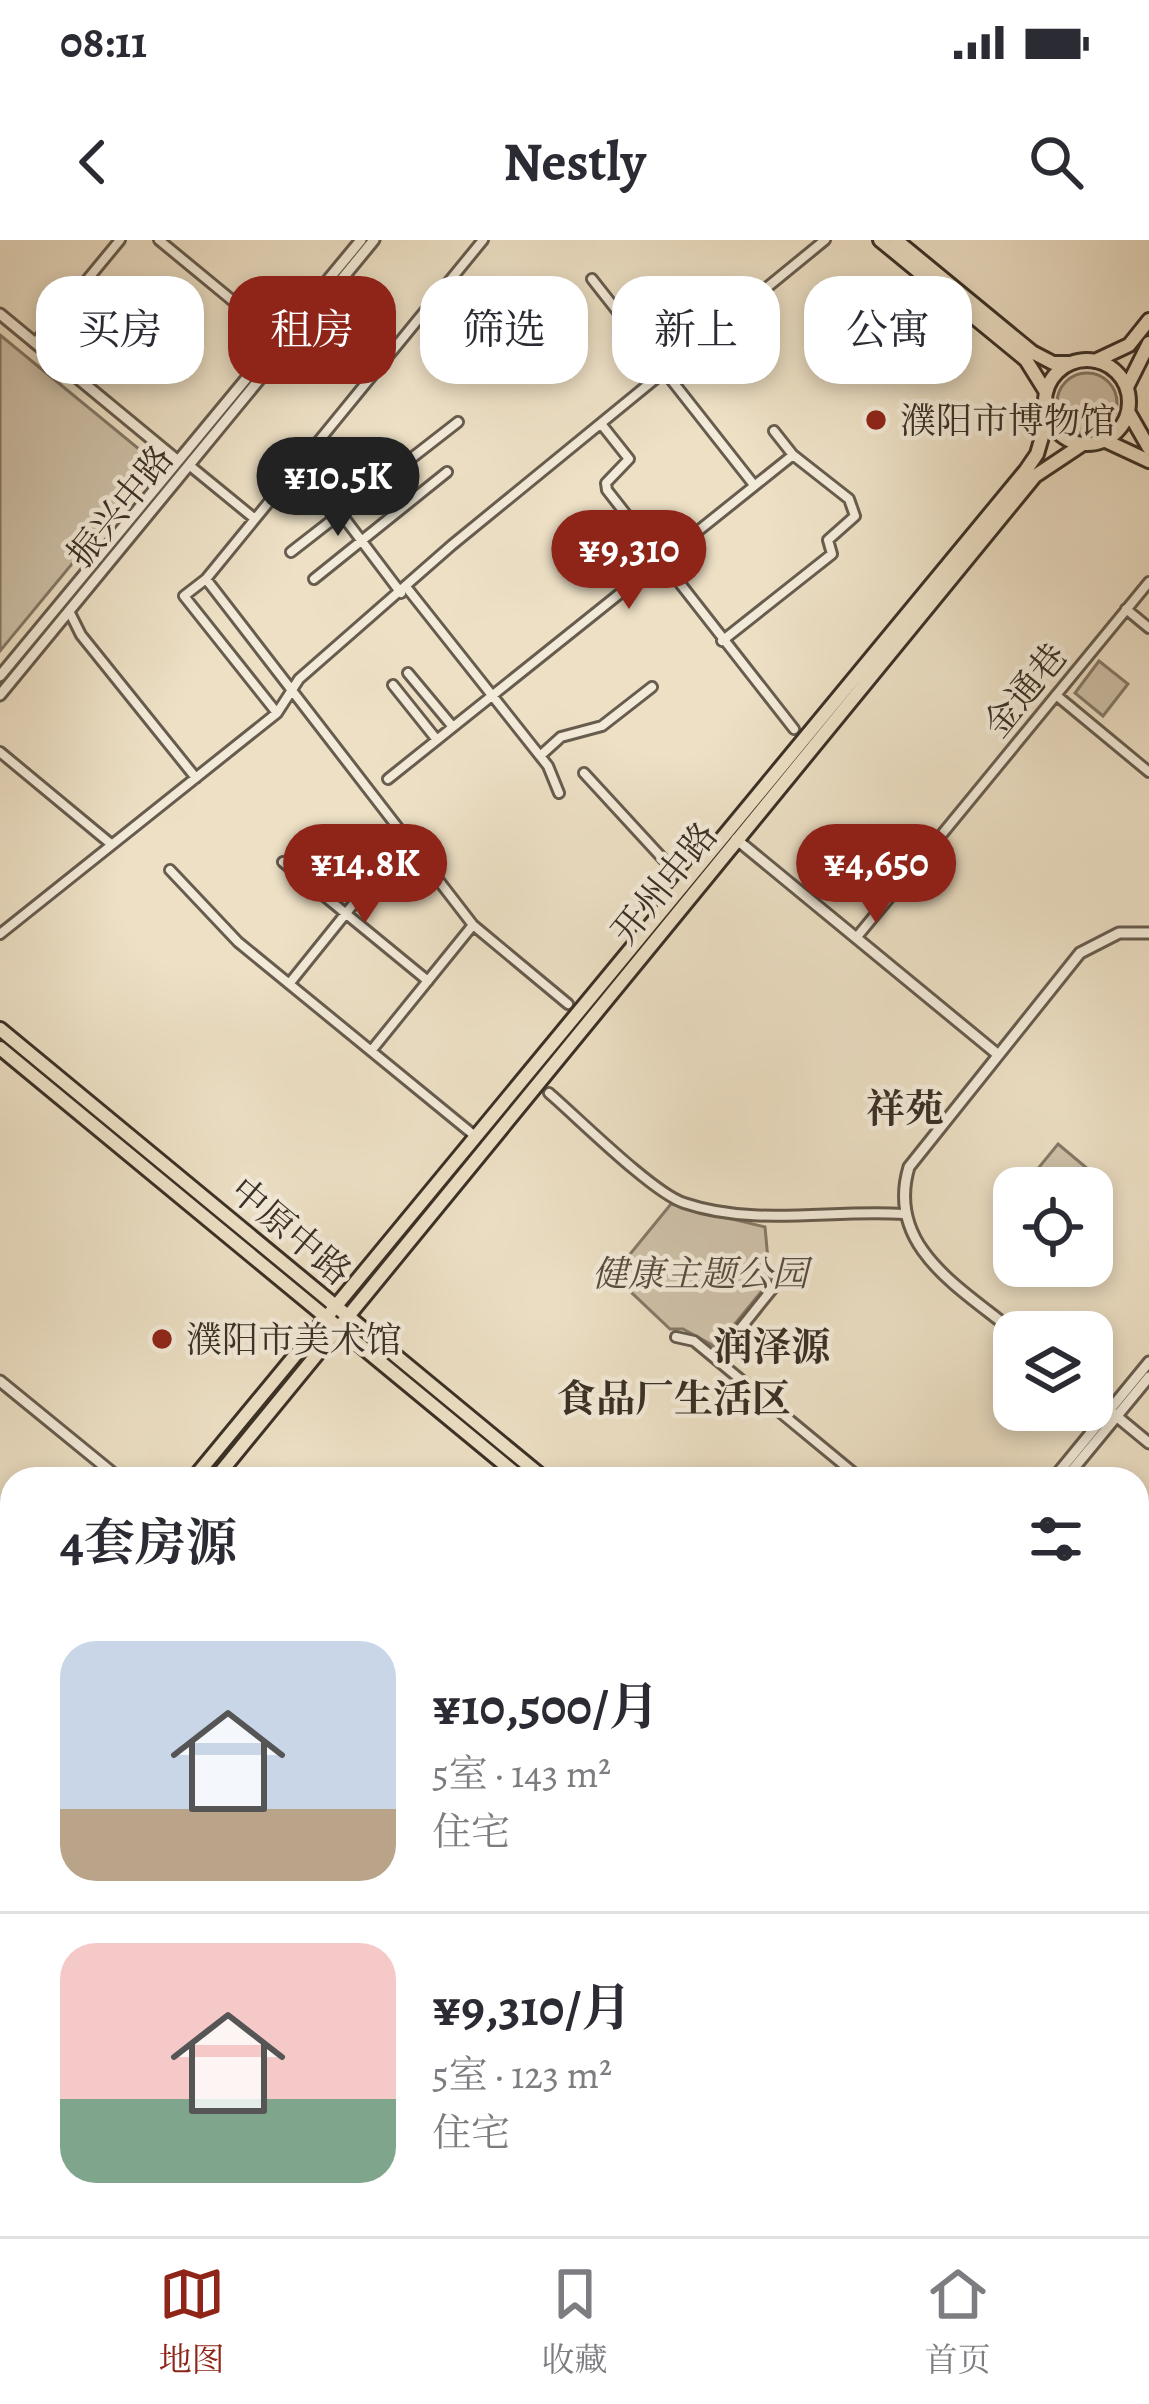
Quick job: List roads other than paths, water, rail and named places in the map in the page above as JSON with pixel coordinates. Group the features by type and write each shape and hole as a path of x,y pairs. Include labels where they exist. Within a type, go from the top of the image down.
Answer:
{"main road":[{"path":"880,240 1033,366 1046,393 1048,416 1061,435 1083,444 1104,441 1122,426 1129,410"},
{"path":"896,240 1032,352 1053,363 1094,361 1129,345 1149,320"},
{"path":"1127,388 1149,343"},
{"path":"1094,361 1114,370 1127,388 1129,410 1149,448"},
{"path":"1046,393 1058,372 1073,363"},
{"name":"开州中路","path":"225,1467 1026,470 1043,440 1048,416"},
{"path":"1104,441 1149,461"},
{"name":"开州中路","path":"203,1467 1035,476 1083,444"},
{"name":"中原中路","path":"0,1029 508,1467"},
{"name":"中原中路","path":"0,1048 330,1311"},
{"name":"中原中路","path":"343,1322 530,1467"}],"street":[{"path":"35,343 120,240"},
{"path":"159,240 228,297"},
{"name":"振兴中路","path":"331,276 361,240"},
{"name":"振兴中路","path":"0,676 374,240"},
{"path":"277,713 184,596 206,579 483,240"},
{"path":"780,277 825,240"},
{"path":"592,279 612,303"},
{"path":"0,314 255,519"},
{"name":"振兴中路","path":"0,695 245,384"},
{"path":"0,934 277,713 292,688 651,384"},
{"path":"678,384 754,485"},
{"path":"291,552 458,422"},
{"path":"602,424 629,459 606,483 607,490 794,729"},
{"path":"722,640 832,554 828,540 855,516 849,499 793,455 774,431"},
{"path":"388,779 793,455"},
{"path":"302,462 540,756 559,794"},
{"path":"314,579 447,472"},
{"path":"206,579 473,925 568,1004"},
{"name":"金通巷","path":"856,938 1149,581"},
{"path":"1126,609 1149,628"},
{"path":"69,611 81,635 196,778"},
{"path":"408,674 452,728"},
{"path":"393,685 437,740"},
{"path":"540,756 561,737 602,726 652,687"},
{"path":"1056,695 1149,772"},
{"path":"0,752 111,844"},
{"path":"584,773 676,873"},
{"path":"733,837 996,1053"},
{"path":"289,984 406,840"},
{"path":"283,862 428,981"},
{"path":"170,870 218,924 476,1137"},
{"path":"371,1051 473,925"},
{"path":"993,1315 934,1266 911,1236 904,1214 905,1178 916,1154 996,1053 1090,945 1119,934 1149,933"},
{"path":"548,1093 685,1203 779,1218 861,1211 904,1214"},
{"path":"716,1359 777,1283"},
{"path":"676,1337 694,1341 846,1467"},
{"path":"1113,1413 1149,1362"},
{"path":"1113,1413 1149,1377"},
{"path":"0,1381 105,1467"},
{"path":"1113,1413 1149,1443"},
{"path":"1064,1467 1097,1431"},
{"path":"1074,1467 1100,1431"}],"place":[{"name":"濮阳市博物馆","path":"876,420"},
{"name":"濮阳市美术馆","path":"162,1339"}],"district":[{"name":"祥苑","path":"905,1108"},
{"name":"润泽源","path":"772,1346"},
{"name":"食品厂生活区","path":"674,1398"}],"park label":[{"name":"健康主题公园","path":"700,1273"}]}
